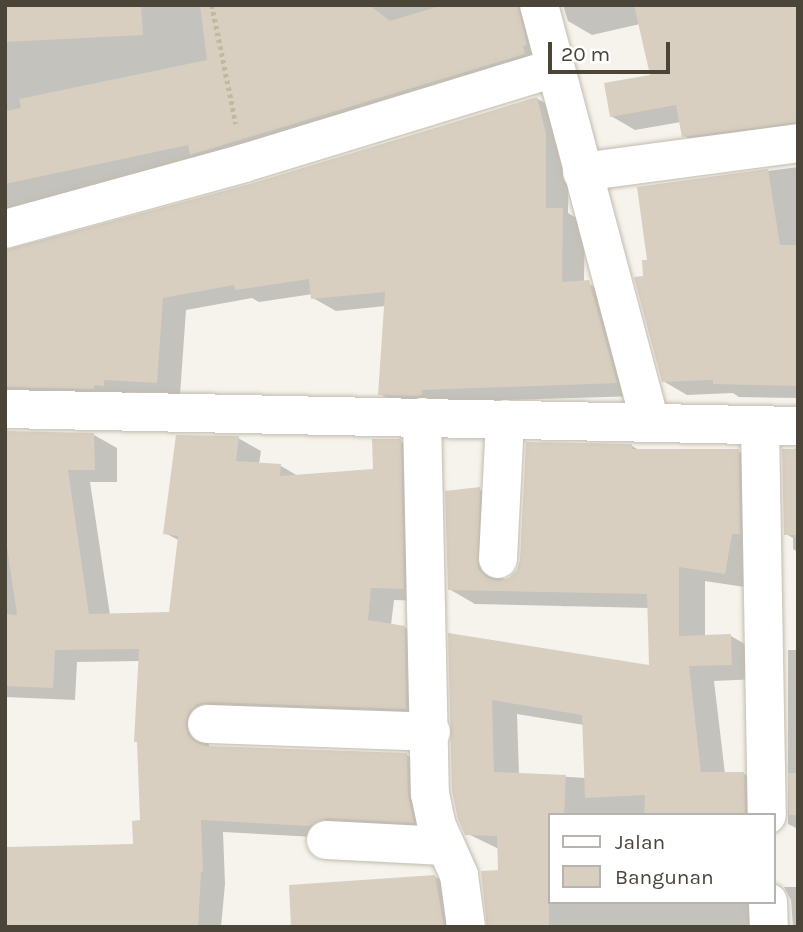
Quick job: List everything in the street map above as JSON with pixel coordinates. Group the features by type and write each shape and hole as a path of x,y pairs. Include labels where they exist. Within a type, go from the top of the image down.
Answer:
{"street":[{"path":"539,5 650,423"},
{"path":"5,229 244,163 555,68"},
{"path":"582,172 798,143"},
{"path":"5,410 798,426"},
{"path":"422,417 432,809 459,875 466,927"},
{"path":"498,559 505,419"},
{"path":"760,426 767,813"},
{"path":"207,724 431,732"},
{"path":"326,840 445,846"},
{"path":"768,904 769,927"}],"path":[{"path":"212,5 244,163"}],"building":[{"path":"5,5 141,5 143,35 5,42"},
{"path":"200,5 369,5 390,21 443,5 518,5 527,45 523,46 525,54 190,155 188,145 5,184 5,111 21,108 19,99 207,60"},
{"path":"634,5 798,5 798,122 682,137 676,105 610,117 604,83 650,75"},
{"path":"537,97 546,134 546,208 563,208 562,282 589,280 617,383 422,390 422,395 418,396 378,395 385,292 311,299 309,279 235,290 234,285 163,298 157,383 104,380 104,386 94,385 94,389 5,387 5,250 250,184"},
{"path":"768,169 780,245 798,245 798,386 713,384 713,380 662,382 634,277 643,276 642,260 647,260 637,187"},
{"path":"5,431 94,433 95,470 68,470 89,614 169,612 178,536 163,534 176,435 239,436 236,461 281,464 280,476 373,469 372,439 401,439 404,589 371,588 368,620 405,626 406,709 208,702 197,704 189,712 185,724 188,735 195,742 206,746 407,753 408,795 414,823 327,818 310,826 201,820 203,872 198,927 5,927 5,847 133,844 132,821 140,820 137,742 134,742 139,649 55,650 53,688 5,686 5,614 17,615 5,534"},
{"path":"526,442 632,444 632,449 739,449 740,534 732,534 725,574 679,567 679,636 731,634 732,665 689,666 701,772 744,772 745,813 644,813 645,795 585,798 582,715 492,700 494,772 566,775 564,813 548,813 549,927 487,927 481,871 498,870 497,836 465,835 458,819 452,791 448,633 649,665 647,594 448,590 445,491 480,487 478,568 487,578 498,581 509,578 517,570 520,560"},
{"path":"782,449 798,449 798,535 784,535"},
{"path":"788,773 798,773 798,815 789,815"},
{"path":"435,875 444,927 291,927 289,885"}]}
